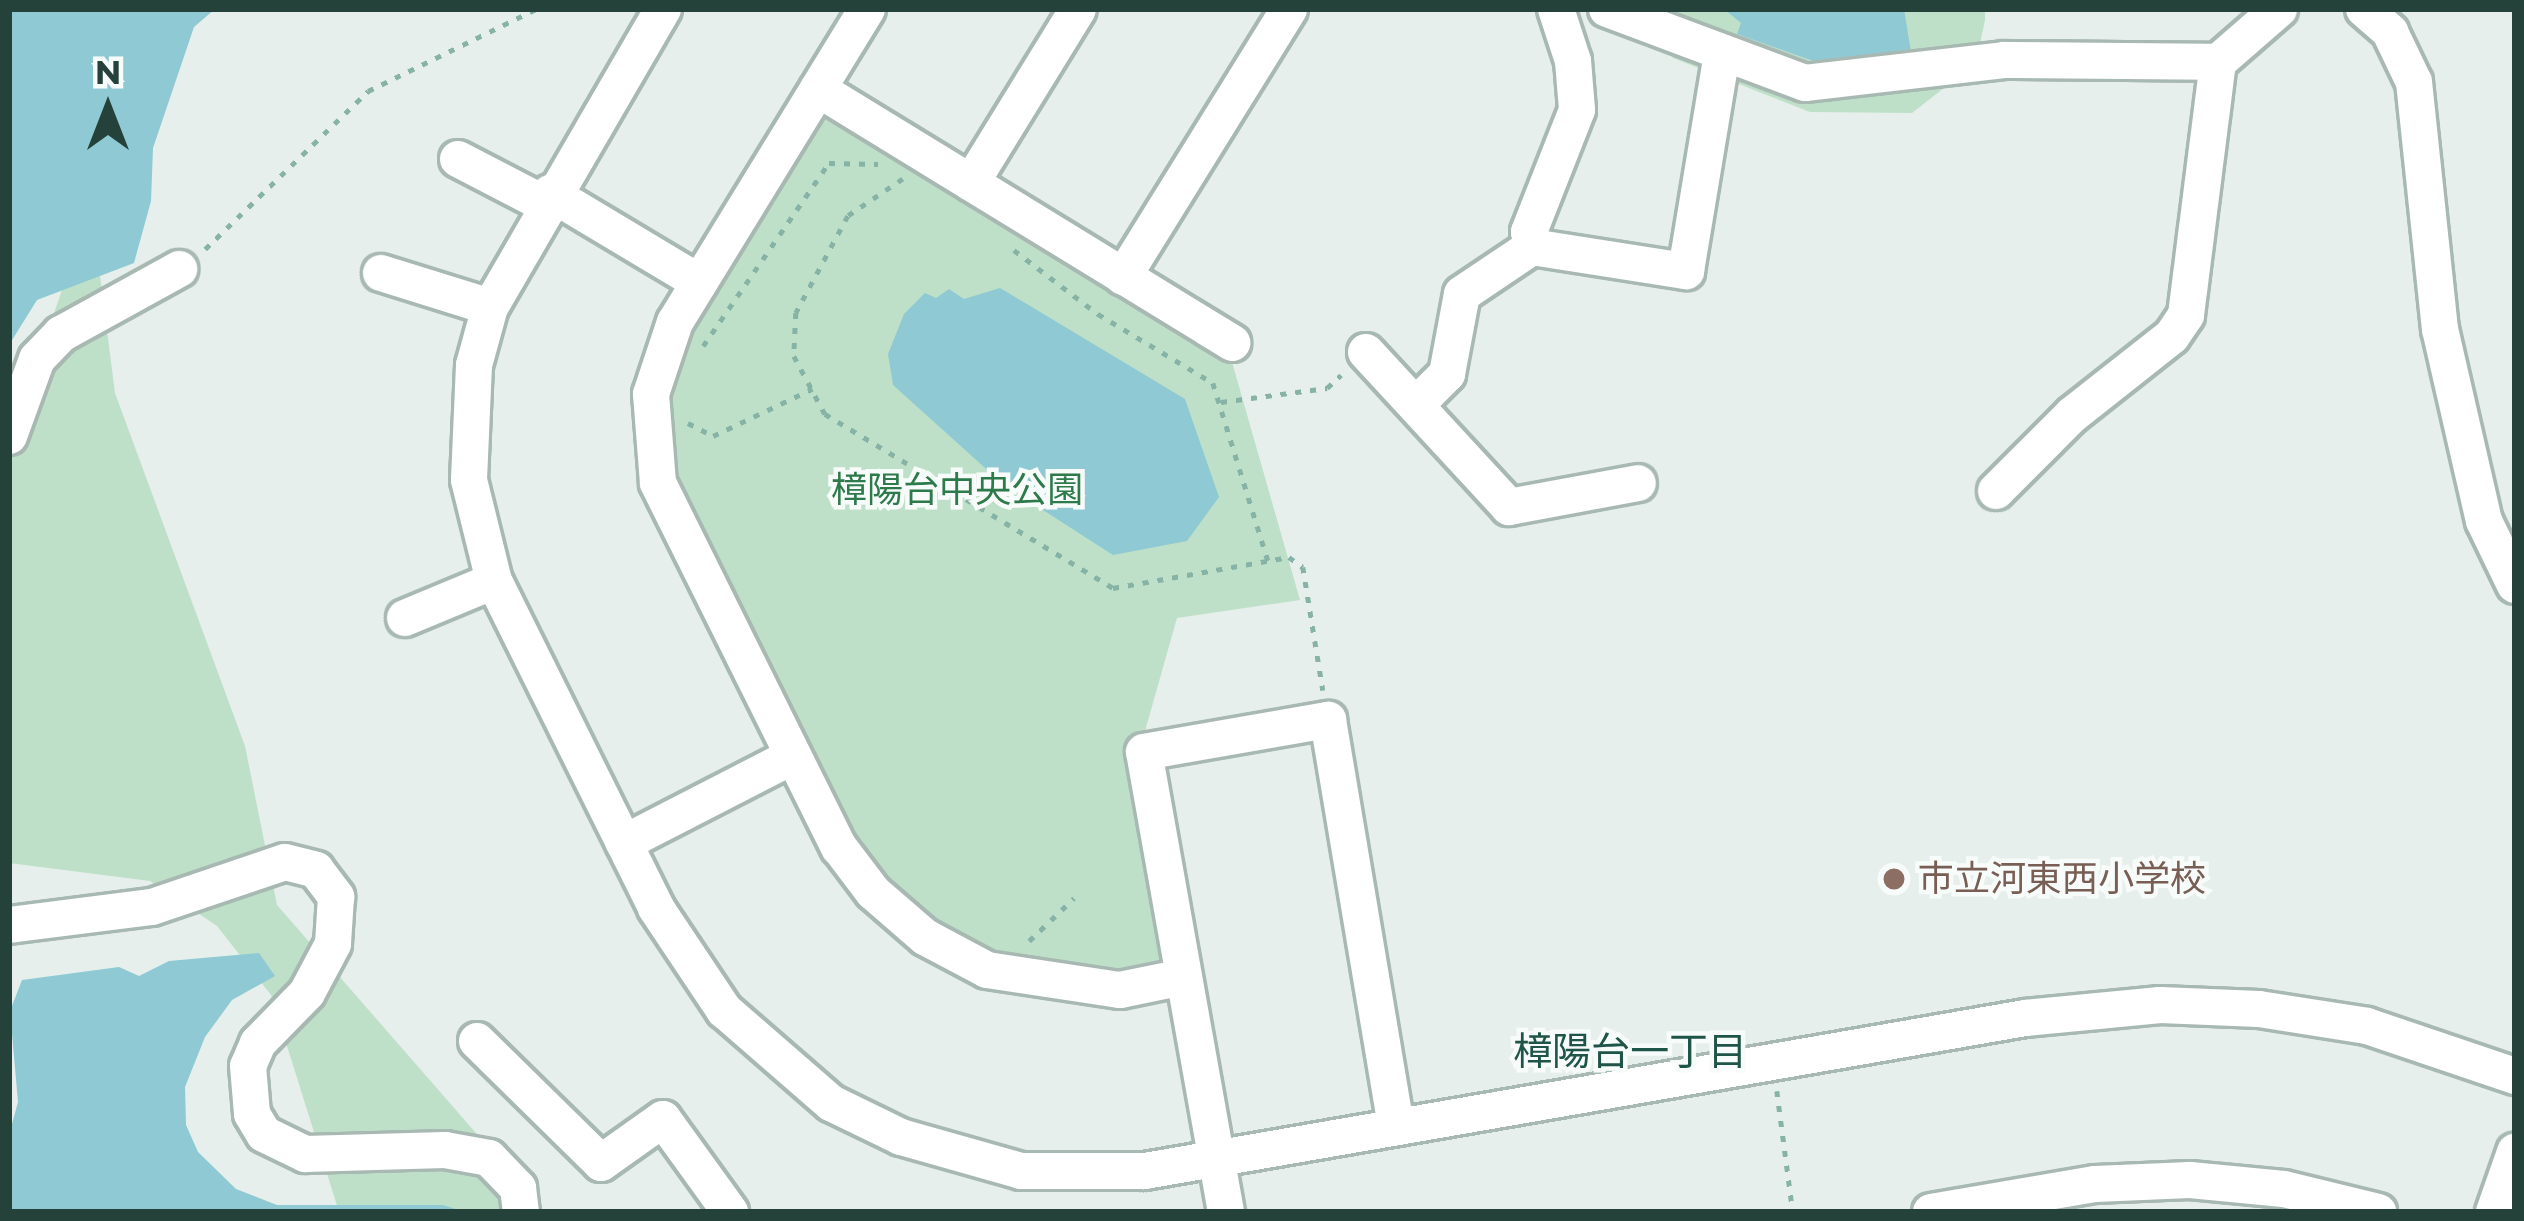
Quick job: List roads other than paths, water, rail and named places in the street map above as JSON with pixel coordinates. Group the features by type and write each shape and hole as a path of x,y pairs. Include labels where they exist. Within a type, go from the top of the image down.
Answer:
{"street":[{"path":"663,9 546,198 490,307 468,429 469,480 494,580 681,950 724,1010 831,1103 920,1144 1021,1171 1086,1175 1217,1160 2025,1018 2160,1005 2259,1009 2367,1027 2515,1076"},
{"path":"867,9 675,322 651,394 658,483 791,757 839,848 873,892 925,937 987,970 1061,987 1120,990 1183,976"},
{"path":"971,183 1078,9"},
{"path":"1124,277 1289,9"},
{"path":"1532,247 1529,232 1576,110 1574,61 1556,9"},
{"path":"1607,9 1684,21 1722,52 1805,83 1838,85 2004,60 2218,62 2279,9"},
{"path":"2364,9 2390,32 2414,82 2440,329 2484,521 2515,585"},
{"path":"1416,405 1447,374 1462,294 1532,247 1686,272 1722,52"},
{"path":"1996,491 2072,415 2171,337 2186,315 2218,62"},
{"path":"818,89 1232,343"},
{"path":"458,159 546,198 699,282"},
{"path":"9,436 37,359 61,334 179,268"},
{"path":"381,273 490,307"},
{"path":"1366,352 1509,507 1638,484"},
{"path":"405,618 494,580"},
{"path":"1226,1212 1144,752 1328,720 1396,1127"},
{"path":"624,843 791,757"},
{"path":"9,925 152,907 285,862 316,870 336,897 333,944 307,994 258,1043 248,1066 252,1114 264,1134 305,1154 446,1150 489,1159 518,1188 521,1212"},
{"path":"477,1041 602,1163 662,1119 717,1207"},
{"path":"2494,1212 2515,1152"},
{"path":"1930,1212 2095,1184 2190,1180 2284,1189 2378,1212"}],"water":[{"path":"9,9 215,9 194,27 153,148 151,201 134,263 37,300 9,345"},
{"path":"1724,9 1904,9 1911,52 1830,67 1737,34 1741,23"},
{"path":"1000,288 1185,399 1219,497 1187,541 1113,555 1004,485 893,385 888,354 904,314 925,293 936,298 949,289 964,299"},
{"path":"259,953 275,976 232,1000 205,1037 185,1087 186,1125 198,1152 236,1189 277,1205 443,1205 465,1212 9,1212 9,1135 18,1102 10,1011 22,980 119,967 139,976 169,961"}],"place":[{"name":"市立河東西小学校","path":"1894,879"}],"district":[{"name":"樟陽台一丁目","path":"1630,1051"}],"park label":[{"name":"樟陽台中央公園","path":"957,490"}]}
